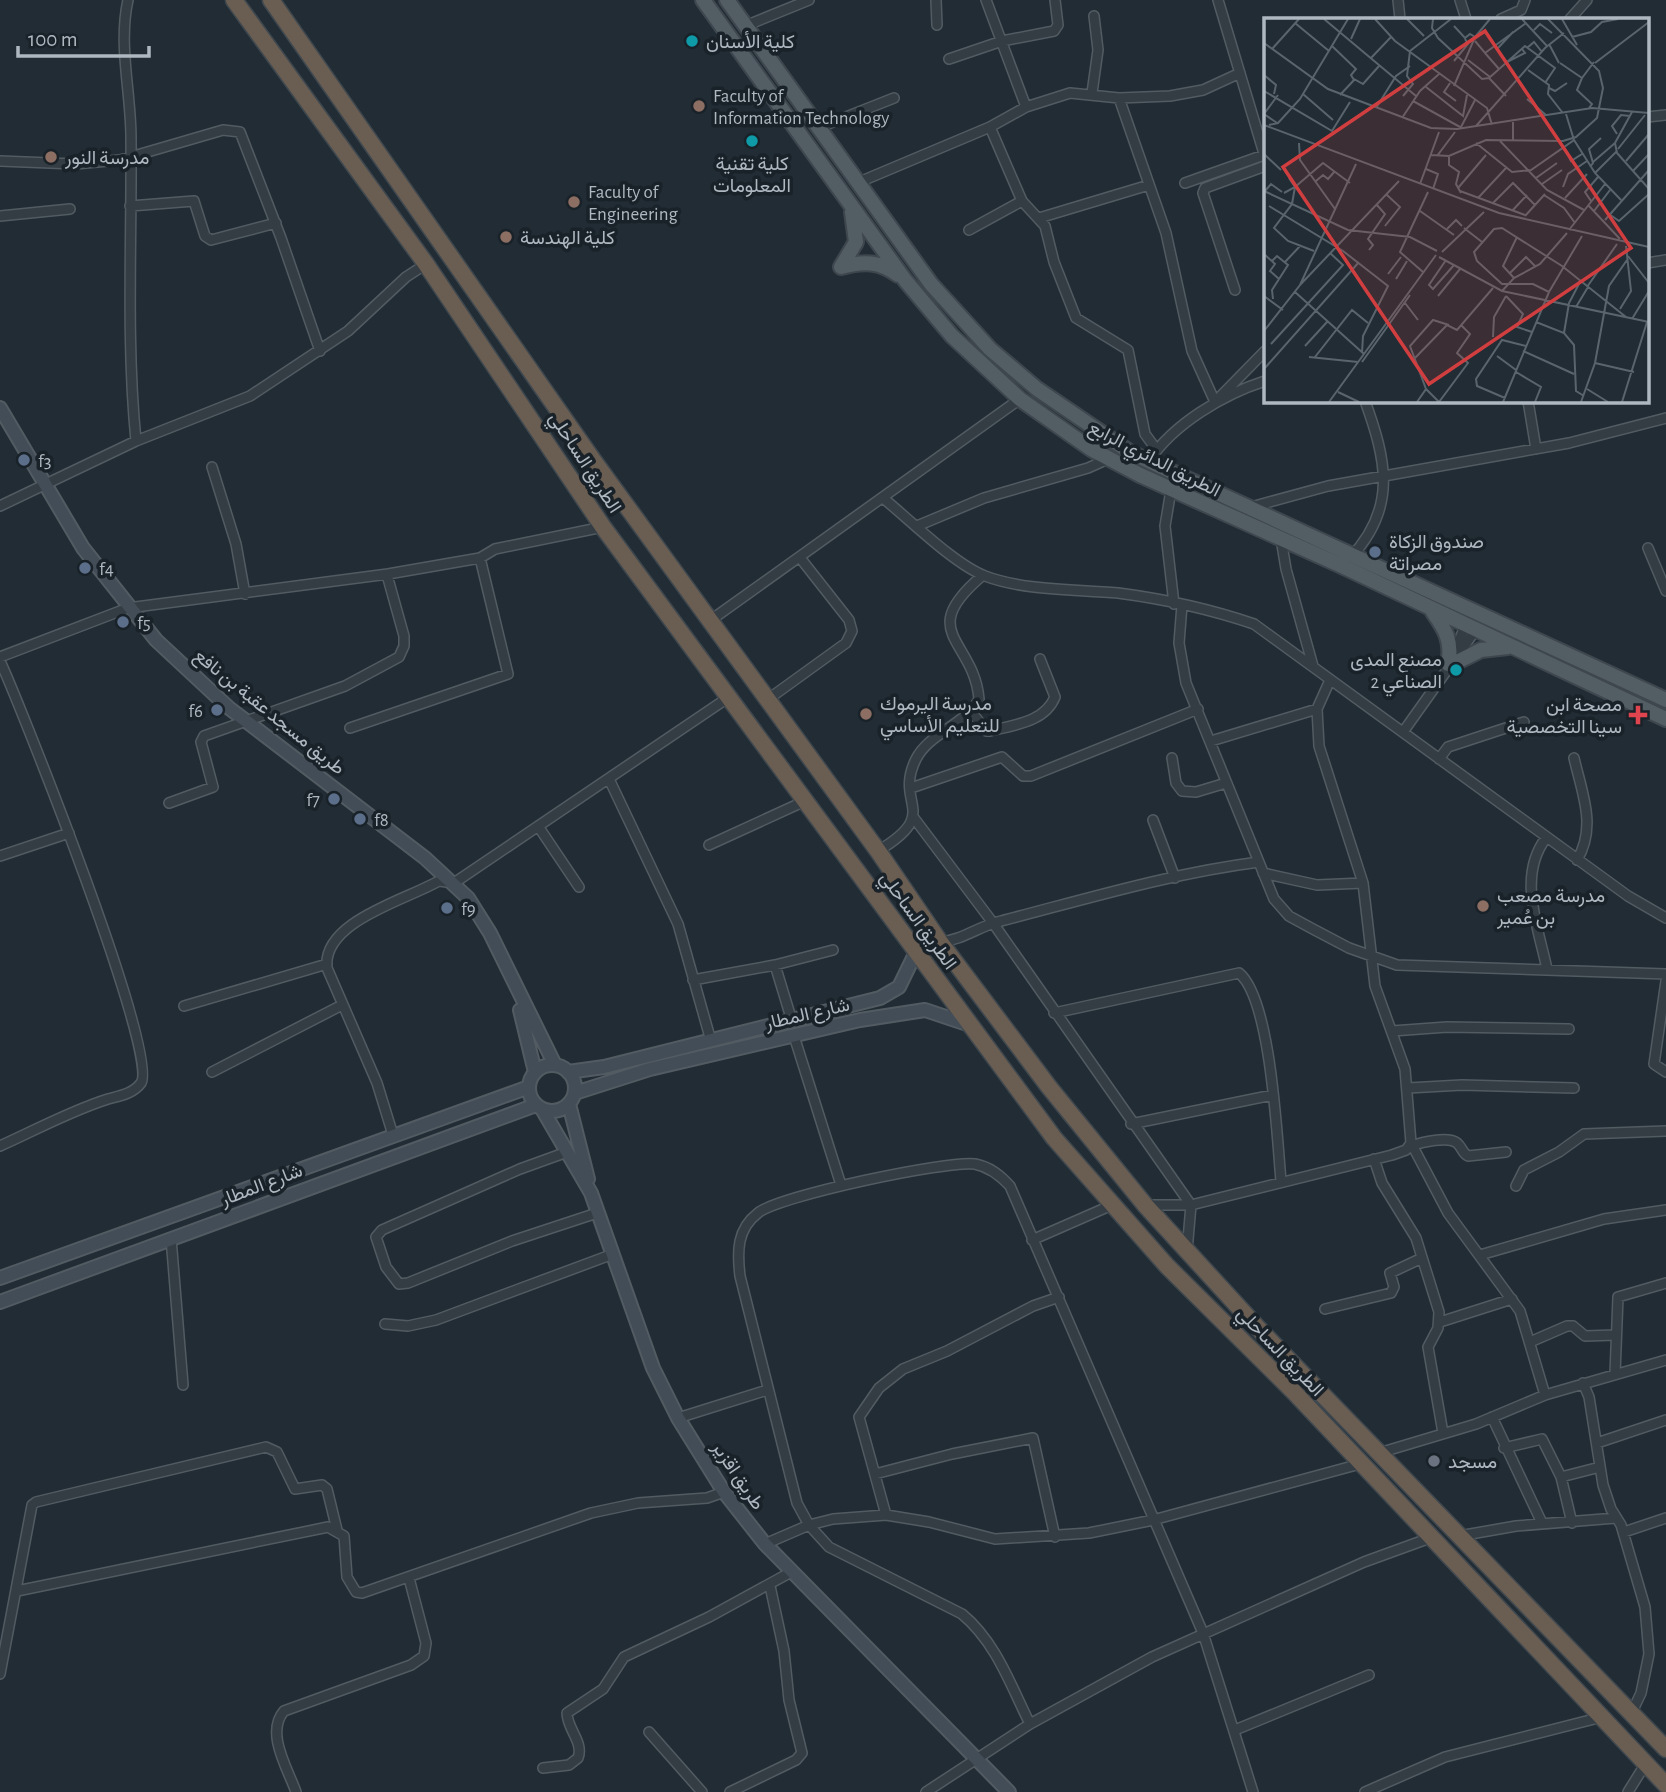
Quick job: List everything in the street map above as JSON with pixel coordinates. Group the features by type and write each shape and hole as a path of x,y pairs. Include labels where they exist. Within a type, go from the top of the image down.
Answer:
{"highway":[{"name":"الطريق الساحلي","path":"234,0 426,264 571,475 603,527 917,950 967,1024 1054,1138 1112,1205 1604,1717 1666,1785"},
{"name":"الطريق الساحلي","path":"271,0 563,413 593,460 878,851 940,942 1056,1096 1145,1205 1379,1453 1414,1486 1459,1536 1666,1749"},
{"path":"538,426 556,427 563,413"},
{"path":"571,475 576,460 582,457 593,460"}],"main road":[{"name":"الطريق الدائري الرابع","path":"704,0 905,280 952,336 1020,399 1108,459 1666,719"},
{"name":"الطريق الدائري الرابع","path":"727,0 931,284 990,349 1061,407 1111,441 1152,455 1247,508 1354,554 1666,700"},
{"path":"849,204 855,221 856,242 841,267 865,262 878,264 905,280"},
{"path":"1432,610 1451,646 1448,667"},
{"path":"1448,667 1481,650 1510,647"}],"street":[{"path":"128,0 124,43 131,158 131,378 136,441"},
{"path":"745,26 808,0"},
{"path":"936,0 937,25"},
{"path":"986,0 1026,107"},
{"path":"949,59 1002,41 1056,30 1055,0"},
{"path":"1218,0 1264,153"},
{"path":"1398,0 1400,18"},
{"path":"1460,0 1466,18"},
{"path":"1503,18 1521,10 1525,0"},
{"path":"1571,18 1587,0"},
{"path":"1092,93 1098,50 1094,16"},
{"path":"857,183 990,127 1026,107 1070,93 1092,93 1119,98 1189,94 1240,73"},
{"path":"818,128 894,98"},
{"path":"1119,98 1166,233 1192,351 1215,402"},
{"path":"1648,117 1666,115"},
{"path":"990,127 1022,201 1040,218 1076,318 1128,350 1145,434 1152,455 1215,402 1264,352"},
{"path":"0,161 75,164 131,158 223,130 235,130 243,137 320,351"},
{"path":"1185,183 1264,156"},
{"path":"1235,290 1203,193 1205,188 1264,166"},
{"path":"1040,218 1149,185"},
{"path":"130,206 194,201 205,236 211,240 276,223"},
{"path":"969,230 1022,201"},
{"path":"0,216 70,209"},
{"path":"1648,263 1666,260"},
{"path":"0,506 136,441 250,396 348,331 406,277 426,264"},
{"path":"1215,402 1264,382"},
{"path":"711,620 800,559 1020,399"},
{"path":"1342,566 1368,538 1376,520 1385,475 1381,449 1365,402"},
{"path":"1528,402 1536,449"},
{"name":"طريق مسجد عقبة بن نافع","path":"0,408 83,548 128,608 188,671 247,722 454,883 484,922 555,1065"},
{"path":"1247,508 1328,486 1536,449 1666,418"},
{"path":"917,526 984,498 1088,468 1108,459"},
{"path":"212,467 236,544 245,594"},
{"path":"1171,490 1165,526 1178,604 1181,666 1226,783 1279,908 1349,948 1397,965 1666,974"},
{"path":"883,498 983,575 1007,582 1121,594 1178,604 1254,624 1546,838 1628,896 1666,918"},
{"path":"0,1146 62,1115 127,1094 138,1086 143,1078 138,1034 69,833 0,659 128,608 387,575 480,558 495,549 603,527"},
{"path":"1281,539 1313,666"},
{"path":"1648,548 1666,591"},
{"path":"350,728 508,674 480,558"},
{"path":"767,700 846,643 852,631 849,620 800,559"},
{"path":"169,803 213,787 201,738 345,686 399,657 404,646 404,636 387,575"},
{"path":"983,575 963,592 950,612 951,633 978,691 979,699 971,710 917,757 911,771 914,818 993,922 1131,1124 1191,1205 1188,1251"},
{"path":"1403,732 1448,667 1478,613"},
{"path":"971,710 986,731 1037,718 1048,711 1055,698 1040,659"},
{"path":"1330,680 1317,709 1319,746 1363,883 1375,986 1400,1051 1408,1088 1412,1144 1448,1213 1520,1311 1545,1395"},
{"path":"393,1135 377,1083 327,964 328,950 345,928 439,881 454,883 729,697"},
{"path":"911,788 1002,757 1023,776 1031,776 1198,709"},
{"path":"1211,741 1317,709"},
{"path":"1439,759 1448,747 1524,722"},
{"path":"1172,758 1176,783 1182,791 1196,792 1226,783"},
{"path":"1574,758 1588,815 1586,845 1577,860"},
{"path":"609,779 678,924 711,1041"},
{"path":"709,845 804,801"},
{"path":"878,851 902,837 914,818"},
{"path":"1153,820 1175,878"},
{"path":"538,826 579,887"},
{"path":"0,856 69,833"},
{"path":"1546,838 1535,852 1530,882 1547,970"},
{"path":"940,942 955,941 993,922 1215,867 1259,862"},
{"path":"1263,873 1330,886 1363,883"},
{"path":"693,980 775,965 833,950"},
{"name":"شارع المطار","path":"568,1072 592,1070 880,998 899,987 917,950"},
{"path":"184,1006 327,964"},
{"path":"775,965 792,1021"},
{"path":"1054,1013 1239,973 1247,980 1255,997 1273,1094 1281,1181"},
{"path":"1666,981 1654,1065 1666,1072"},
{"name":"طريق مسجد عقبة بن نافع","path":"514,986 535,1072"},
{"path":"856,1004 860,1020"},
{"path":"212,1072 342,1005"},
{"name":"شارع المطار","path":"572,1099 650,1069 860,1020 925,1010 967,1024"},
{"path":"1392,1031 1447,1027 1569,1029"},
{"path":"794,1037 841,1185"},
{"path":"572,1099 557,1111 539,1107 529,1087 535,1072 544,1066 555,1065 568,1072 574,1082 572,1099 591,1193"},
{"path":"1408,1088 1462,1085 1574,1088"},
{"name":"شارع المطار","path":"0,1278 529,1087"},
{"path":"1131,1124 1273,1094"},
{"name":"شارع المطار","path":"0,1302 539,1107"},
{"name":"طريق اقزير","path":"539,1107 591,1193 649,1356 678,1418 724,1492 765,1544 1009,1792"},
{"path":"1516,1186 1524,1170 1559,1152 1584,1134 1666,1130"},
{"path":"1145,1205 1191,1205 1400,1153 1412,1144 1427,1141 1456,1142 1468,1156 1506,1152"},
{"path":"568,1152 520,1169 377,1233 386,1267 399,1284 408,1283 512,1241 597,1213"},
{"path":"1374,1159 1382,1184 1406,1219 1438,1305 1440,1322 1428,1347 1443,1433"},
{"path":"1030,1724 996,1656 972,1622 962,1614 829,1547 809,1525 797,1503 740,1276 739,1240 745,1226 759,1212 776,1203 841,1185 858,1184 959,1163 989,1168 1010,1186 1203,1633 1235,1730 1249,1791"},
{"path":"1032,1240 1112,1205"},
{"path":"1480,1255 1604,1219 1666,1210"},
{"path":"118,1234 126,1255"},
{"path":"171,1238 183,1385"},
{"path":"385,1324 408,1326 436,1320 613,1254"},
{"path":"1325,1309 1391,1293 1394,1287 1390,1273 1422,1258"},
{"path":"1615,1374 1618,1297 1666,1283"},
{"path":"886,1515 859,1417 879,1388 903,1369 947,1351 1033,1306 1059,1297"},
{"path":"1440,1322 1512,1299"},
{"path":"1530,1342 1567,1326 1573,1326 1585,1336 1616,1335"},
{"path":"1379,1453 1492,1417 1545,1395 1666,1360"},
{"path":"1583,1383 1597,1443 1603,1485 1623,1532 1645,1607 1649,1634 1646,1671 1632,1712"},
{"path":"678,1418 767,1390"},
{"path":"1492,1417 1504,1448 1542,1523"},
{"path":"1597,1443 1666,1420"},
{"path":"876,1474 1033,1438 1055,1537"},
{"path":"1504,1448 1542,1439 1561,1477 1573,1523"},
{"path":"0,1674 32,1505 36,1502 266,1447 277,1452 295,1489 322,1485 327,1489 337,1530 346,1542 347,1577 356,1592 362,1593 591,1513 638,1503 707,1498 724,1492"},
{"path":"765,1544 809,1525 886,1515 929,1522 995,1539 1055,1537 1153,1520 1360,1464"},
{"path":"1561,1477 1600,1467"},
{"path":"1459,1536 1542,1523 1616,1518"},
{"path":"1623,1532 1666,1518"},
{"path":"17,1591 294,1533 328,1527 337,1530"},
{"path":"926,1792 1030,1724 1152,1657 1364,1562 1430,1538"},
{"path":"542,1768 569,1765 578,1758 579,1746 568,1723 567,1713 603,1689 624,1657 769,1586 793,1571"},
{"path":"296,1792 276,1736 276,1722 284,1711 411,1665 424,1656 426,1643 409,1578"},
{"path":"730,1792 796,1760 802,1753 789,1700 784,1651 769,1586"},
{"path":"1235,1730 1369,1675"},
{"path":"1365,1792 1445,1757 1604,1717"},
{"path":"649,1732 702,1792"},
{"path":"1628,1792 1646,1763"}],"place":[{"name":"كلية الأسنان","path":"692,41"},
{"name":"Faculty of Information Technology","path":"699,106"},
{"name":"كلية تقنية المعلومات","path":"752,141"},
{"name":"مدرسة النور","path":"51,157"},
{"name":"Faculty of Engineering","path":"574,202"},
{"name":"كلية الهندسة","path":"506,237"},
{"name":"f3","path":"24,460"},
{"name":"صندوق الزكاة مصراتة","path":"1375,552"},
{"name":"f4","path":"85,568"},
{"name":"f5","path":"123,622"},
{"name":"مصنع المدى الصناعي 2","path":"1456,670"},
{"name":"f6","path":"217,710"},
{"name":"مدرسة اليرموك للتعليم الأساسي","path":"866,714"},
{"name":"مصحة ابن سينا التخصصية","path":"1638,715"},
{"name":"f7","path":"334,799"},
{"name":"f8","path":"360,819"},
{"name":"مدرسة مصعب بن عُمير","path":"1483,906"},
{"name":"f9","path":"447,908"},
{"name":"مسجد","path":"1434,1461"}]}
